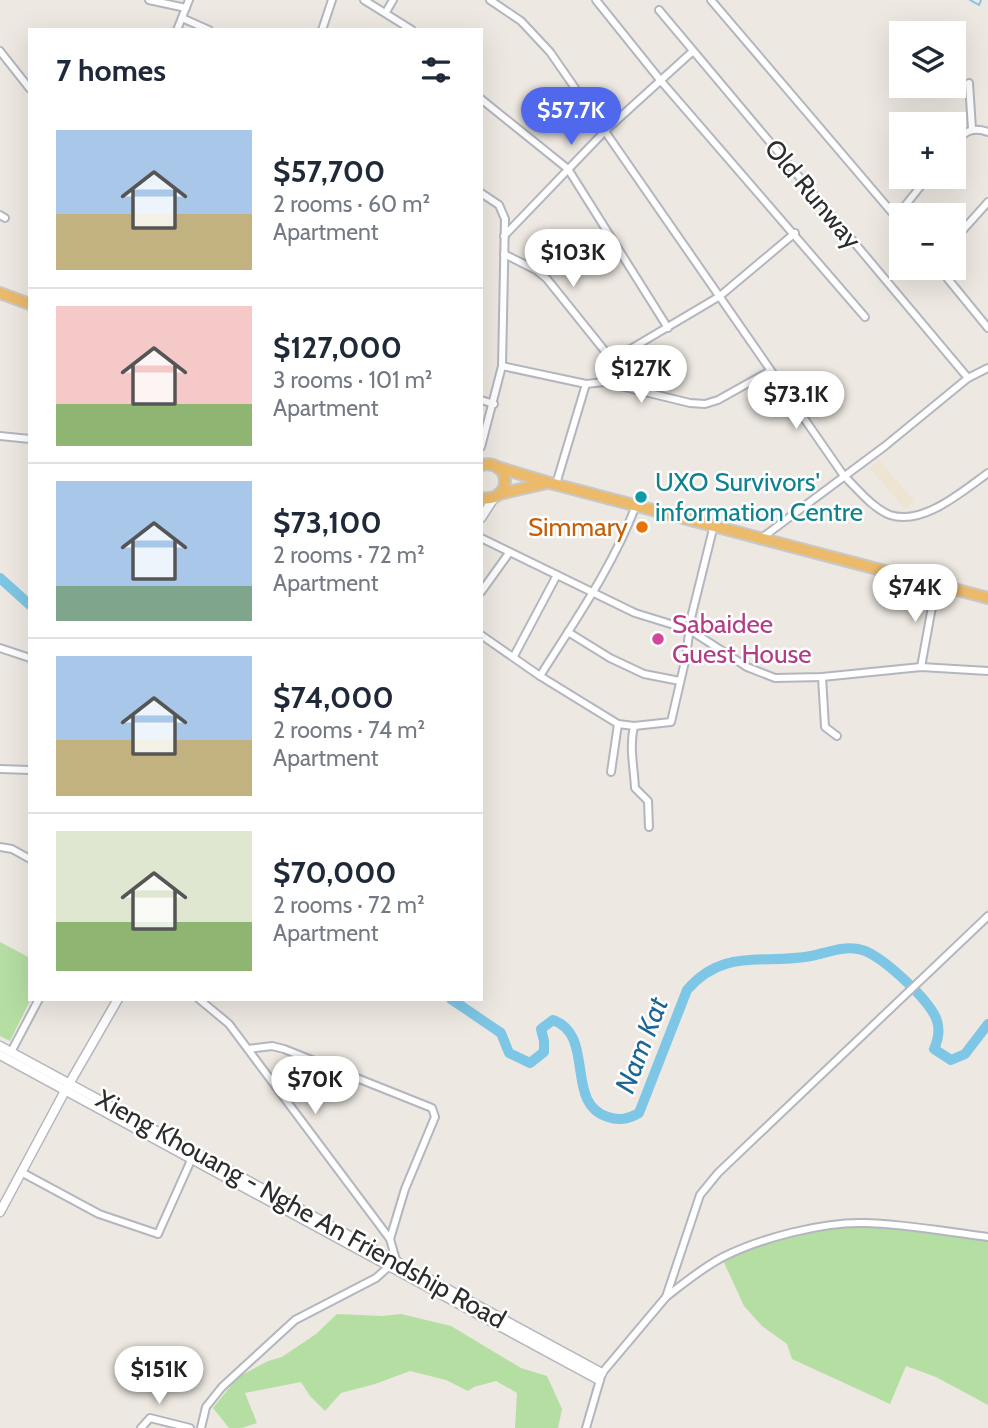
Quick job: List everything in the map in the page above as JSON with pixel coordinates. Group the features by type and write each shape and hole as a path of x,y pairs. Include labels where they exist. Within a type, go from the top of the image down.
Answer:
{"highway":[{"path":"0,293 28,303"},
{"path":"487,464 988,598"},
{"path":"487,464 505,478 505,487 496,496"},
{"path":"483,498 553,483"}],"street":[{"path":"149,0 186,8"},
{"path":"178,28 189,0"},
{"path":"322,28 331,0"},
{"path":"364,0 409,28"},
{"path":"386,12 393,0"},
{"path":"490,0 522,21 536,34 606,130 844,476 875,506 889,514 907,517 942,506 988,473"},
{"path":"596,0 661,81 865,317"},
{"path":"711,0 889,209"},
{"name":"Old Runway","path":"659,10 968,378"},
{"path":"182,18 204,28"},
{"path":"0,51 28,86"},
{"path":"504,236 606,130 693,51"},
{"path":"969,83 972,129"},
{"path":"483,101 568,169 668,328"},
{"path":"966,132 972,129 988,132"},
{"path":"907,203 918,189"},
{"path":"483,193 503,211 504,236 502,366 483,440"},
{"path":"966,227 988,202"},
{"path":"604,382 612,360 720,296 795,233"},
{"path":"504,254 536,270 547,279 612,360"},
{"path":"949,280 988,328"},
{"path":"502,366 586,384 604,382 690,403 705,404 718,400 770,371"},
{"path":"763,537 885,446 968,378 988,368"},
{"path":"553,483 586,384"},
{"path":"483,401 494,404"},
{"path":"0,436 28,439"},
{"path":"483,515 496,496"},
{"path":"540,676 626,532 636,505"},
{"path":"483,636 540,676 618,724 634,726 671,722 714,525"},
{"path":"483,539 635,613 690,630 757,672 775,678 822,677 921,667 988,671"},
{"path":"483,590 509,553"},
{"path":"514,656 557,575"},
{"path":"921,667 936,585"},
{"path":"568,632 610,658 644,674 680,681"},
{"path":"0,648 28,657"},
{"path":"822,677 825,727 837,736"},
{"path":"611,772 618,724"},
{"path":"634,726 631,752 635,788 648,801 649,827"},
{"path":"0,769 28,770"},
{"path":"0,847 12,849 28,858"},
{"path":"666,1297 700,1195 718,1173 988,916"},
{"path":"11,1052 38,1001"},
{"path":"0,1212 117,1001"},
{"path":"201,1001 229,1024 390,1239"},
{"name":"Xieng Khouang - Nghe An Friendship Road","path":"0,1046 192,1158 393,1262"},
{"path":"201,1428 206,1407 222,1387 295,1320 376,1278 393,1262 390,1239 411,1171 435,1117 432,1108 284,1049 272,1046 248,1049"},
{"name":"Xieng Khouang - Nghe An Friendship Road","path":"0,1055 67,1087 601,1377"},
{"path":"21,1172 99,1214 158,1234 192,1158"},
{"path":"586,1428 601,1377 666,1297 724,1257 755,1245 825,1227 862,1223 988,1237"},
{"path":"141,1428 150,1418 190,1428"}],"shaded area":[{"path":"879,460 914,501 905,509 870,468"}],"green space":[{"path":"0,942 28,957 30,1001 10,1041 0,1036"},
{"path":"862,1223 988,1237 988,1405 936,1377 906,1366 890,1404 792,1359 787,1344 762,1326 744,1306 722,1258 790,1234"},
{"path":"337,1314 401,1314 451,1326 521,1368 547,1376 562,1409 558,1428 515,1428 517,1393 496,1381 468,1391 446,1380 410,1371 341,1393 325,1411 301,1382 245,1393 257,1423 242,1428 229,1428 213,1408 238,1377 268,1361 282,1357 316,1334"}],"waterway":[{"path":"970,0 979,5 981,0"},
{"name":"Nam Kat","path":"0,578 28,603"},
{"name":"Nam Kat","path":"454,1001 501,1033 509,1053 530,1063 544,1052 541,1029 553,1020 566,1028 574,1040 587,1098 595,1110 616,1119 639,1113 687,990 715,968 730,963 811,956 846,948 867,952 900,976 928,1006 938,1027 934,1049 951,1060 965,1054 988,1024"}],"place":[{"name":"UXO Survivors' information Centre","path":"641,497"},
{"name":"Simmary","path":"642,527"},
{"name":"Sabaidee Guest House","path":"658,639"}]}
